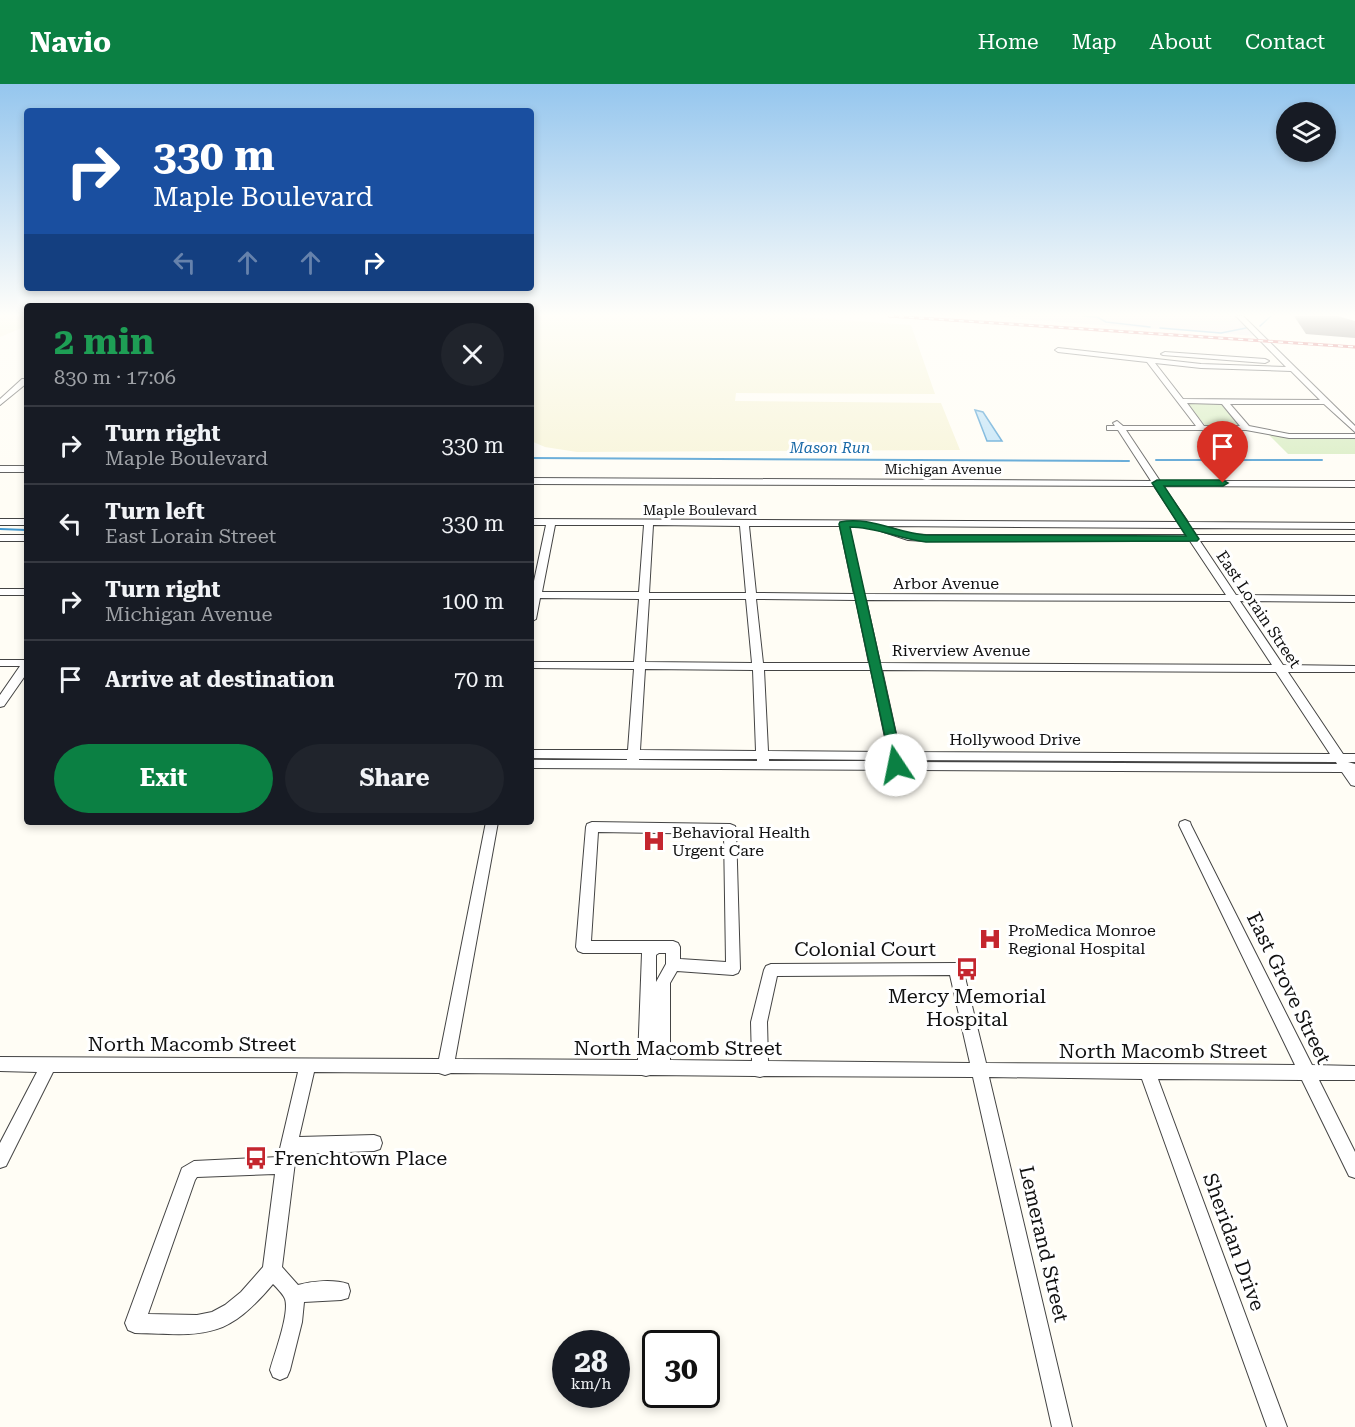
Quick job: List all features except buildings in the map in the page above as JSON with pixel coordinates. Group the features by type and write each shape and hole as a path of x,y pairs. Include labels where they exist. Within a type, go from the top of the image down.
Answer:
{"street":[{"path":"1164,379 1202,428 1246,428 1289,436 1355,436"},
{"path":"1304,379 1355,430"},
{"path":"0,403 24,382"},
{"path":"1182,401 1327,402"},
{"path":"1224,401 1246,428"},
{"name":"East Lorain Street","path":"1202,428 1116,426 1347,765 1355,782"},
{"path":"0,469 24,469"},
{"name":"Michigan Avenue","path":"534,481 1355,484"},
{"path":"0,522 24,522"},
{"name":"Maple Boulevard","path":"534,522 1355,526"},
{"path":"534,605 550,522"},
{"path":"633,760 649,523"},
{"path":"744,524 758,665 763,760"},
{"path":"844,524 896,760"},
{"name":"Maple Boulevard","path":"868,524 908,537 1355,538"},
{"path":"901,525 901,530 908,537"},
{"path":"1055,525 1063,538"},
{"path":"1321,526 1332,538"},
{"path":"0,538 24,538"},
{"path":"0,592 24,592"},
{"name":"Arbor Avenue","path":"536,595 1355,599"},
{"path":"0,663 24,664"},
{"name":"Riverview Avenue","path":"534,665 1355,669"},
{"path":"0,703 24,668"},
{"name":"Hollywood Drive","path":"534,754 633,760"},
{"name":"Hollywood Drive","path":"534,764 633,760 896,760 1347,765 1355,758"},
{"path":"445,1068 491,825"},
{"name":"East Grove Street","path":"1185,825 1355,1170"},
{"path":"654,1069 663,982 673,965 673,947 583,948 592,827 730,829 733,969 673,965"},
{"path":"654,1069 649,952 656,947"},
{"name":"Colonial Court","path":"760,1070 759,1022 771,970 956,969 981,1071"},
{"name":"North Macomb Street","path":"0,1064 1355,1073"},
{"path":"0,1160 49,1064"},
{"path":"285,1165 194,1169 188,1174 135,1323 197,1325 214,1321 232,1312 248,1299 272,1271 285,1165 307,1066"},
{"name":"Lemerand Street","path":"981,1071 1062,1427"},
{"name":"Sheridan Drive","path":"1148,1072 1277,1427"},
{"path":"289,1146 374,1143"},
{"path":"272,1271 294,1296 295,1308 279,1370"},
{"path":"294,1296 307,1292 341,1291"}],"shaded area":[{"path":"534,379 930,379 935,394 736,393 735,401 941,403 960,450 577,452 545,447 534,442"}],"green space":[{"path":"1221,403 1241,425 1206,426 1187,404"},
{"path":"1266,432 1288,436 1355,438 1355,454 1288,454"}],"water":[{"path":"975,410 983,412 1002,441 987,441"}],"waterway":[{"name":"Mason Run","path":"534,458 1129,461"},
{"name":"Mason Run","path":"1156,460 1322,460"},
{"name":"Mason Run","path":"0,529 24,530"}],"place":[{"name":"Behavioral Health Urgent Care","path":"654,841"},
{"name":"ProMedica Monroe Regional Hospital","path":"990,939"},
{"name":"Mercy Memorial Hospital","path":"967,969"},
{"name":"Frenchtown Place","path":"256,1158"}],"route":[{"path":"896,765 844,524 868,524 908,537 926,538 1193,539 1157,483 1223,483"}]}
